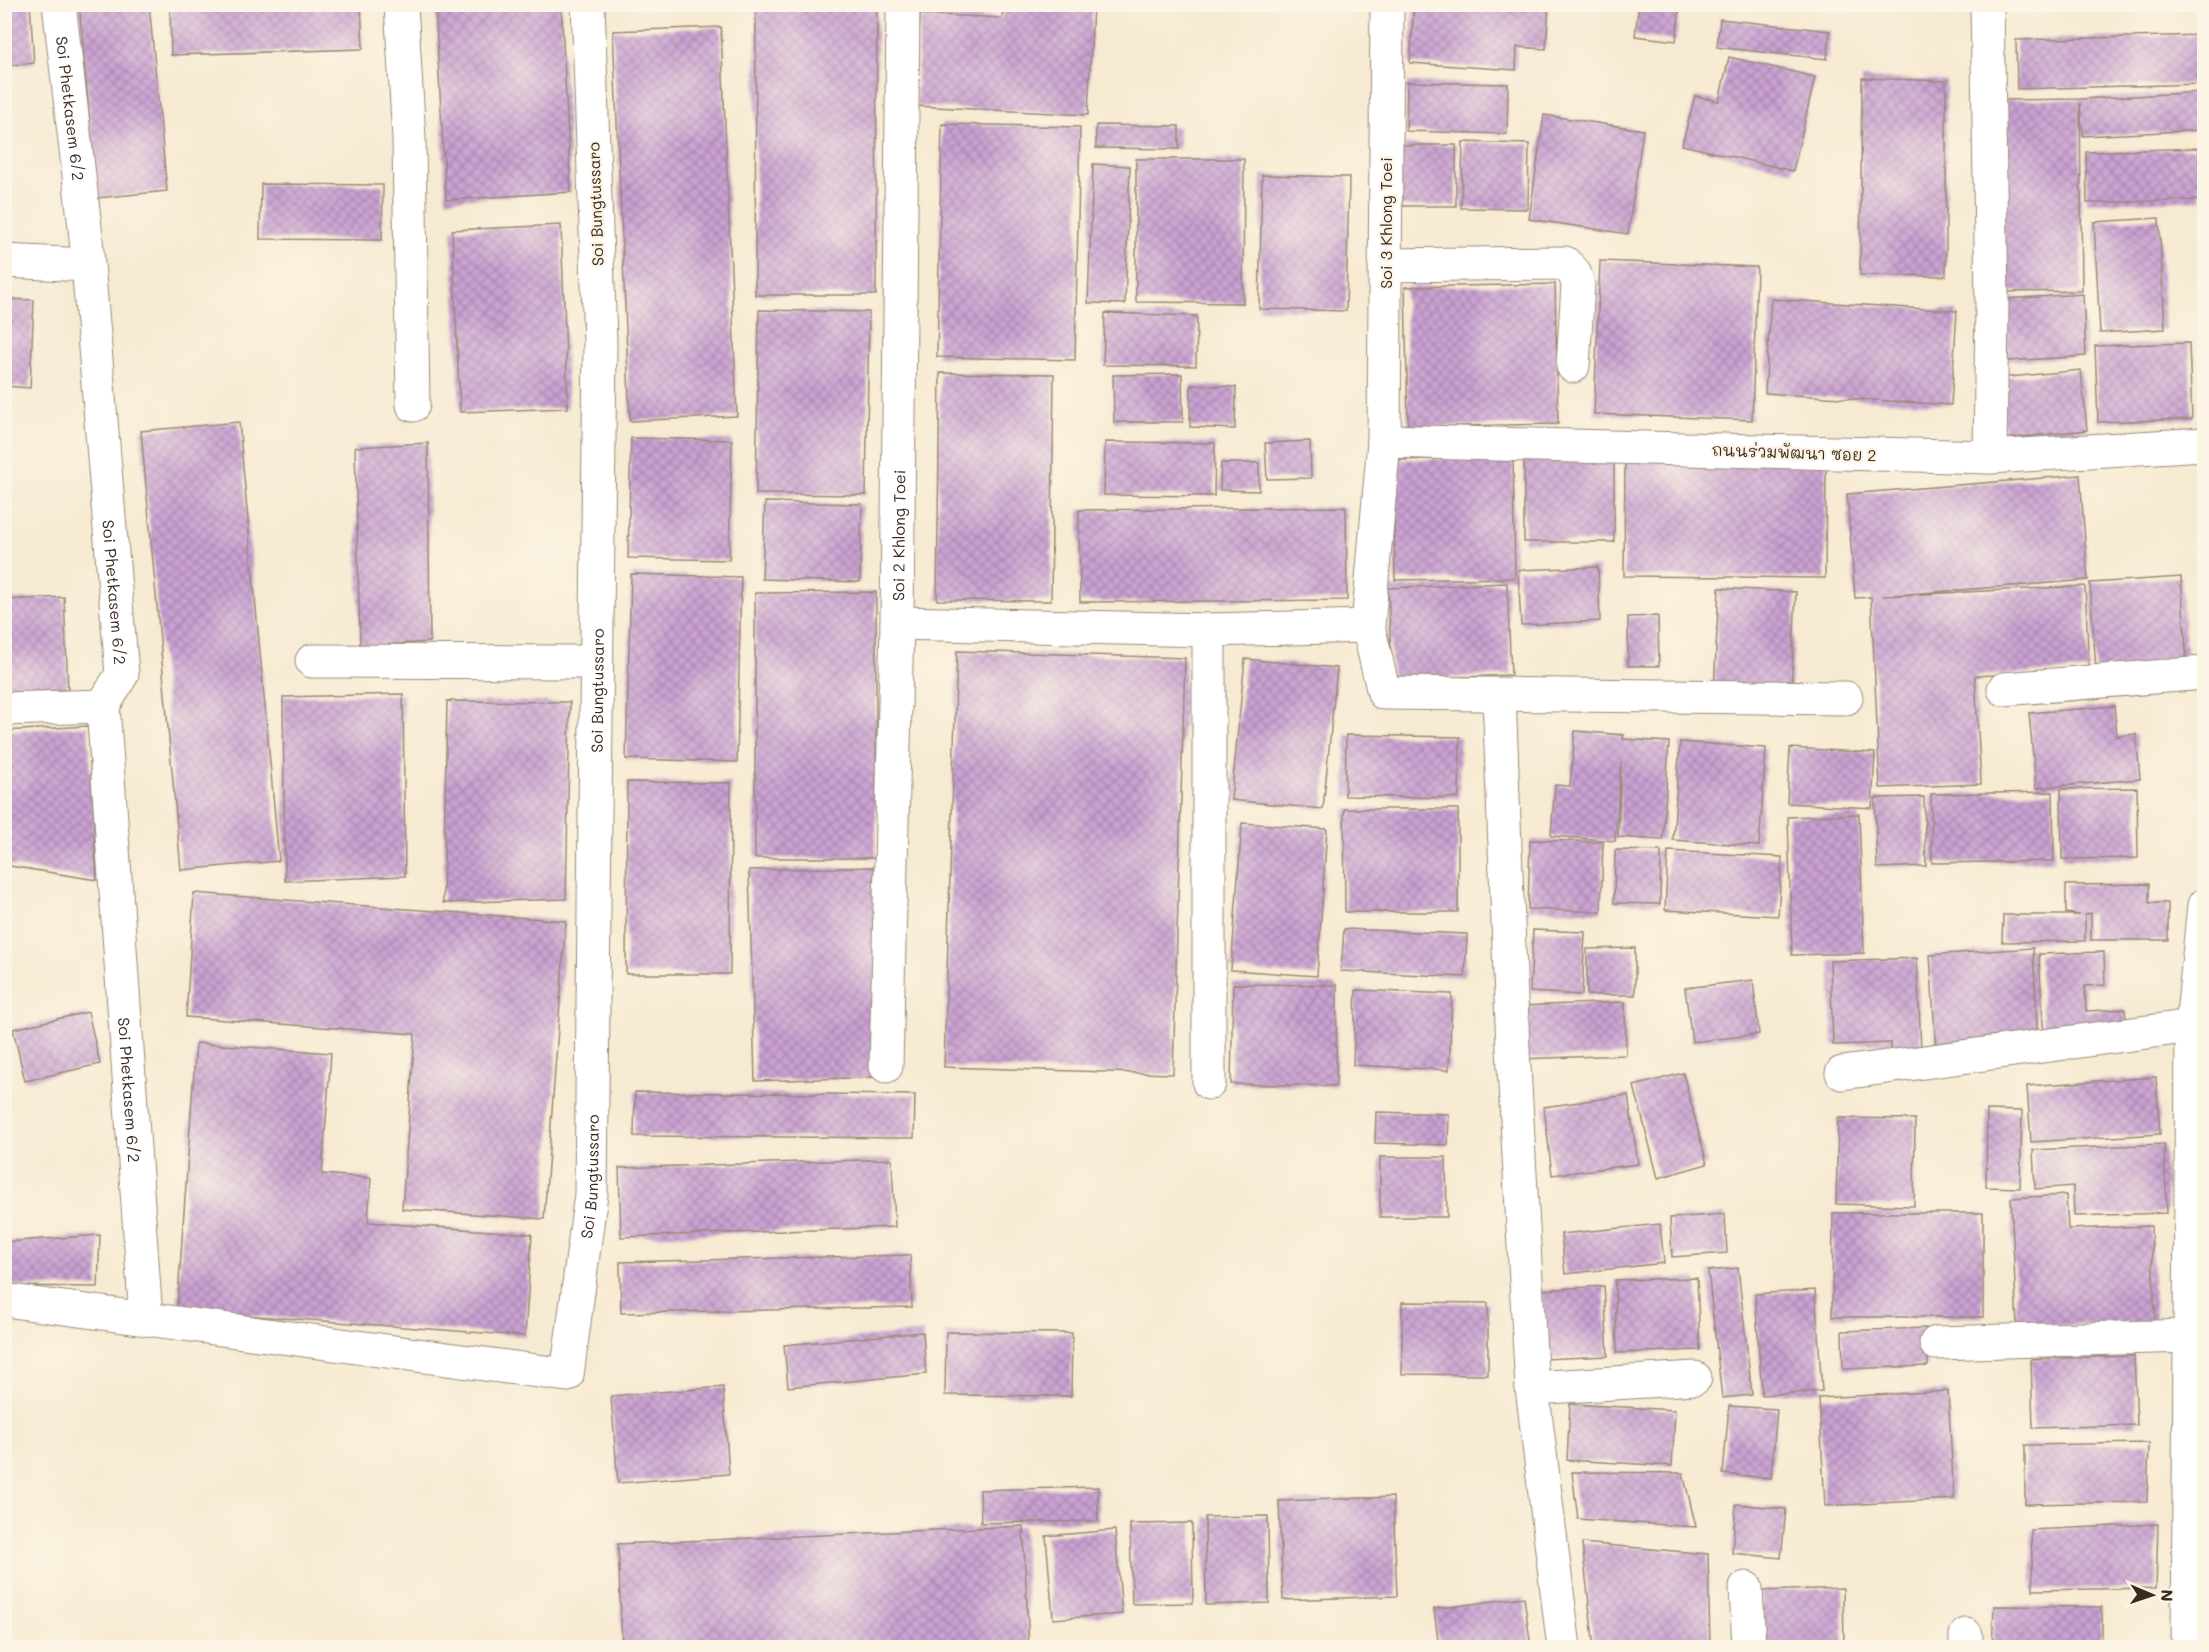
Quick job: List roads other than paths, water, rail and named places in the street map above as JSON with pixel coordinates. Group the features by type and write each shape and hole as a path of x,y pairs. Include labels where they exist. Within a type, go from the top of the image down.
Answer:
{"street":[{"name":"Soi Phetkasem 6/2","path":"59,4 87,265 122,674 103,705 146,1319"},
{"path":"401,4 409,139 414,405"},
{"name":"Soi Bungtussaro","path":"146,1319 567,1375 591,1194 600,341 588,4"},
{"name":"Soi 2 Khlong Toei","path":"886,1066 897,623 903,4"},
{"name":"Soi 3 Khlong Toei","path":"1387,4 1384,441 1368,626 1384,693 1499,695"},
{"path":"1987,4 1992,301 1990,458"},
{"path":"4,261 87,265"},
{"path":"1385,265 1565,263 1574,272 1578,284 1573,366"},
{"name":"ถนนร่วมพัฒนา ซอย 2","path":"1384,441 1990,458 2205,444"},
{"path":"897,623 1209,630 1368,626"},
{"path":"1209,630 1209,1083"},
{"path":"312,661 596,662"},
{"path":"2004,689 2205,673"},
{"path":"1564,1647 1532,1388 1513,1048 1499,695 1846,698"},
{"path":"4,709 103,705"},
{"path":"2188,1647 2198,1383 2191,1336 2192,1026 2201,975 2205,905"},
{"path":"1842,1073 2192,1026"},
{"path":"4,1300 146,1319"},
{"path":"1936,1343 2191,1336"},
{"path":"1532,1388 1695,1378"},
{"path":"1746,1588 1749,1647"}]}
